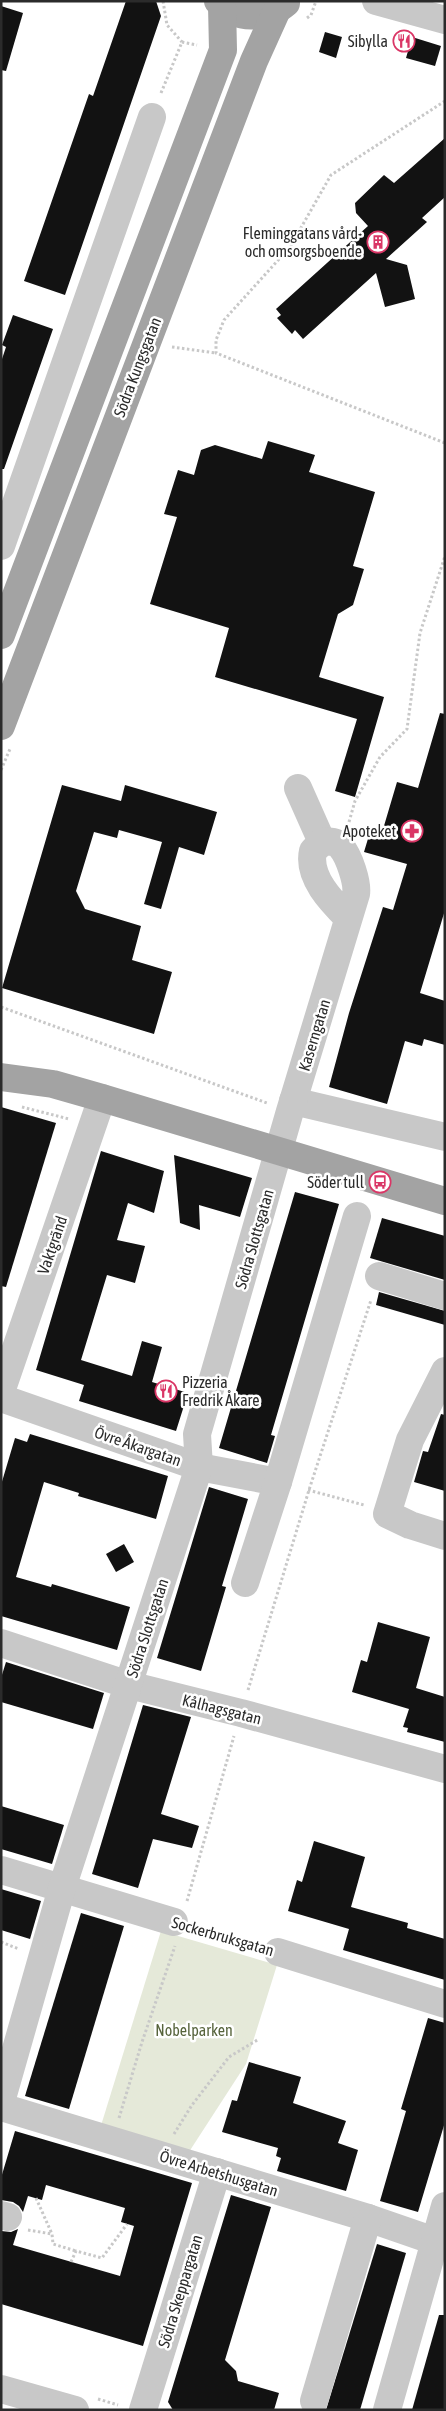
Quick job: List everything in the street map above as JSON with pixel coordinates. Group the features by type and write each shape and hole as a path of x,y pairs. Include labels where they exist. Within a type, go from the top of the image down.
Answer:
{"main road":[{"name":"Södra Kungsgatan","path":"220,3 239,14 249,16 258,16 282,6"},
{"name":"Södra Kungsgatan","path":"1,635 223,50 220,3"},
{"name":"Södra Kungsgatan","path":"1,726 254,61 282,6"},
{"path":"1,1061 53,1084 445,1201"},
{"path":"1,1077 53,1084"}],"street":[{"path":"376,1 408,5 445,20"},
{"path":"1,546 152,117"},
{"name":"Kaserngatan","path":"279,1152 357,887 298,788"},
{"name":"Vaktgränd","path":"1,1392 102,1098"},
{"path":"291,1106 445,1137"},
{"name":"Södra Slottsgatan","path":"1,2102 62,1888 199,1467 198,1434 279,1152"},
{"path":"245,1583 278,1482 357,1216"},
{"path":"379,1276 445,1296"},
{"path":"445,1371 410,1440 398,1520 445,1536"},
{"name":"Övre Åkargatan","path":"1,1398 199,1467 278,1482"},
{"name":"Kålhagsgatan","path":"1,1643 129,1685 241,1713 445,1769"},
{"name":"Sockerbruksgatan","path":"1,1870 174,1922"},
{"name":"Sockerbruksgatan","path":"278,1952 445,2004"},
{"name":"Övre Arbetshusgatan","path":"1,2107 368,2218 424,2237 441,2222"},
{"name":"Södra Skeppargatan","path":"143,2410 217,2172"},
{"path":"314,2402 368,2218"},
{"path":"386,2410 441,2222"},
{"path":"1,2389 74,2410"}],"path":[{"path":"163,1 167,26 182,42"},
{"path":"216,353 216,340 224,320 290,247 331,175 445,100"},
{"path":"168,347 216,353 445,443"},
{"path":"333,847 349,821 355,802 380,757 407,730 420,633 445,556"},
{"path":"1,1007 291,1106"},
{"path":"241,1713 309,1490 379,1276"},
{"path":"278,1482 373,1507 398,1520"},
{"name":"Sockerbruksgatan","path":"174,1922 181,1921 278,1952"},
{"path":"160,2155 192,2105 229,2057 259,2039"},
{"path":"36,2198 52,2234 53,2244 76,2251 102,2258 127,2224"},
{"path":"71,2262 76,2251"}],"green space":[{"name":"Nobelparken","path":"161,1931 277,1965 246,2064 187,2155 99,2132"}],"building":[{"path":"126,1 156,1 161,16 65,295 24,281 89,94 93,96"},
{"path":"1,6 23,13 6,71 1,70"},
{"path":"325,32 342,37 336,58 319,52"},
{"path":"412,37 441,46 435,66 406,58"},
{"name":"Fleminggatans vård- och omsorgsboende","path":"445,138 445,197 422,218 427,222 386,259 407,265 415,299 385,307 376,273 303,339 295,330 292,334 277,318 281,315 276,309 368,226 356,213 355,203 384,175 394,183"},
{"path":"13,315 53,329 4,469 1,469 1,362 6,347 2,345"},
{"path":"268,441 315,455 309,472 375,492 353,566 364,569 353,605 338,614 319,677 384,697 355,797 335,791 357,719 215,677 229,628 150,604 177,517 164,514 178,470 194,475 201,450 215,445 262,459"},
{"path":"440,713 445,714 445,910 420,993 445,1001 445,1045 424,1039 422,1046 405,1041 387,1104 329,1087 349,1013 383,907 393,910 407,864 364,852 370,832 381,836 397,782 418,788"},
{"path":"62,785 121,801 125,785 217,812 204,855 179,847 161,909 144,904 162,842 119,830 117,838 94,832 76,891 85,909 141,926 132,960 172,972 154,1034 2,988"},
{"path":"1,1107 56,1123 6,1287 1,1286"},
{"path":"101,1151 164,1171 154,1213 128,1203 117,1240 145,1246 135,1283 107,1275 81,1360 132,1376 142,1341 162,1347 152,1382 188,1393 176,1431 79,1401 84,1385 36,1370"},
{"path":"174,1155 252,1178 240,1217 199,1205 200,1230 180,1223"},
{"path":"295,1192 339,1204 271,1435 275,1436 267,1463 219,1448"},
{"path":"382,1218 445,1236 445,1280 370,1258"},
{"path":"379,1292 445,1311 445,1325 376,1305"},
{"path":"441,1414 445,1415 445,1491 414,1482 423,1451 428,1452"},
{"path":"30,1434 168,1476 156,1519 78,1496 79,1493 44,1482 16,1577 51,1587 52,1584 130,1607 117,1650 1,1616 1,1485 15,1438 27,1442"},
{"path":"209,1487 248,1499 222,1586 226,1587 201,1671 157,1658"},
{"path":"124,1544 134,1562 116,1572 106,1554"},
{"path":"378,1622 430,1637 416,1688 445,1697 445,1742 407,1732 408,1728 403,1727 409,1709 352,1692 361,1660 367,1662"},
{"path":"6,1662 104,1693 93,1729 1,1702 1,1678"},
{"path":"143,1705 191,1717 161,1814 199,1826 192,1848 153,1839 138,1888 92,1874"},
{"path":"1,1806 64,1825 52,1864 1,1849"},
{"path":"314,1841 365,1857 351,1907 408,1923 407,1928 445,1939 445,1980 343,1950 349,1929 288,1911 297,1880 302,1882"},
{"path":"1,1889 41,1901 30,1939 1,1930"},
{"path":"81,1913 124,1926 69,2109 25,2096"},
{"path":"428,2018 445,2023 445,2122 418,2212 380,2201 406,2111 401,2109"},
{"path":"249,2062 301,2077 293,2103 346,2121 338,2143 358,2150 346,2191 277,2171 281,2158 276,2156 278,2148 222,2132 232,2100 237,2101"},
{"path":"15,2131 192,2183 143,2346 1,2304 1,2231 11,2232 18,2229 13,2245 120,2276 134,2226 121,2222 125,2208 46,2185 42,2200 28,2196 23,2212 13,2202 1,2200 1,2178"},
{"path":"231,2195 271,2207 225,2360 236,2371 238,2381 279,2393 274,2410 173,2410 168,2402"},
{"path":"377,2244 406,2253 360,2410 326,2410"},
{"path":"439,2315 445,2315 445,2410 412,2410"}],"place":[{"name":"Sibylla","path":"404,41"},
{"name":"Fleminggatans vård- och omsorgsboende","path":"378,242"},
{"name":"Apoteket","path":"412,831"},
{"name":"Söder tull","path":"380,1182"},
{"name":"Pizzeria Fredrik Åkare","path":"166,1391"}]}
